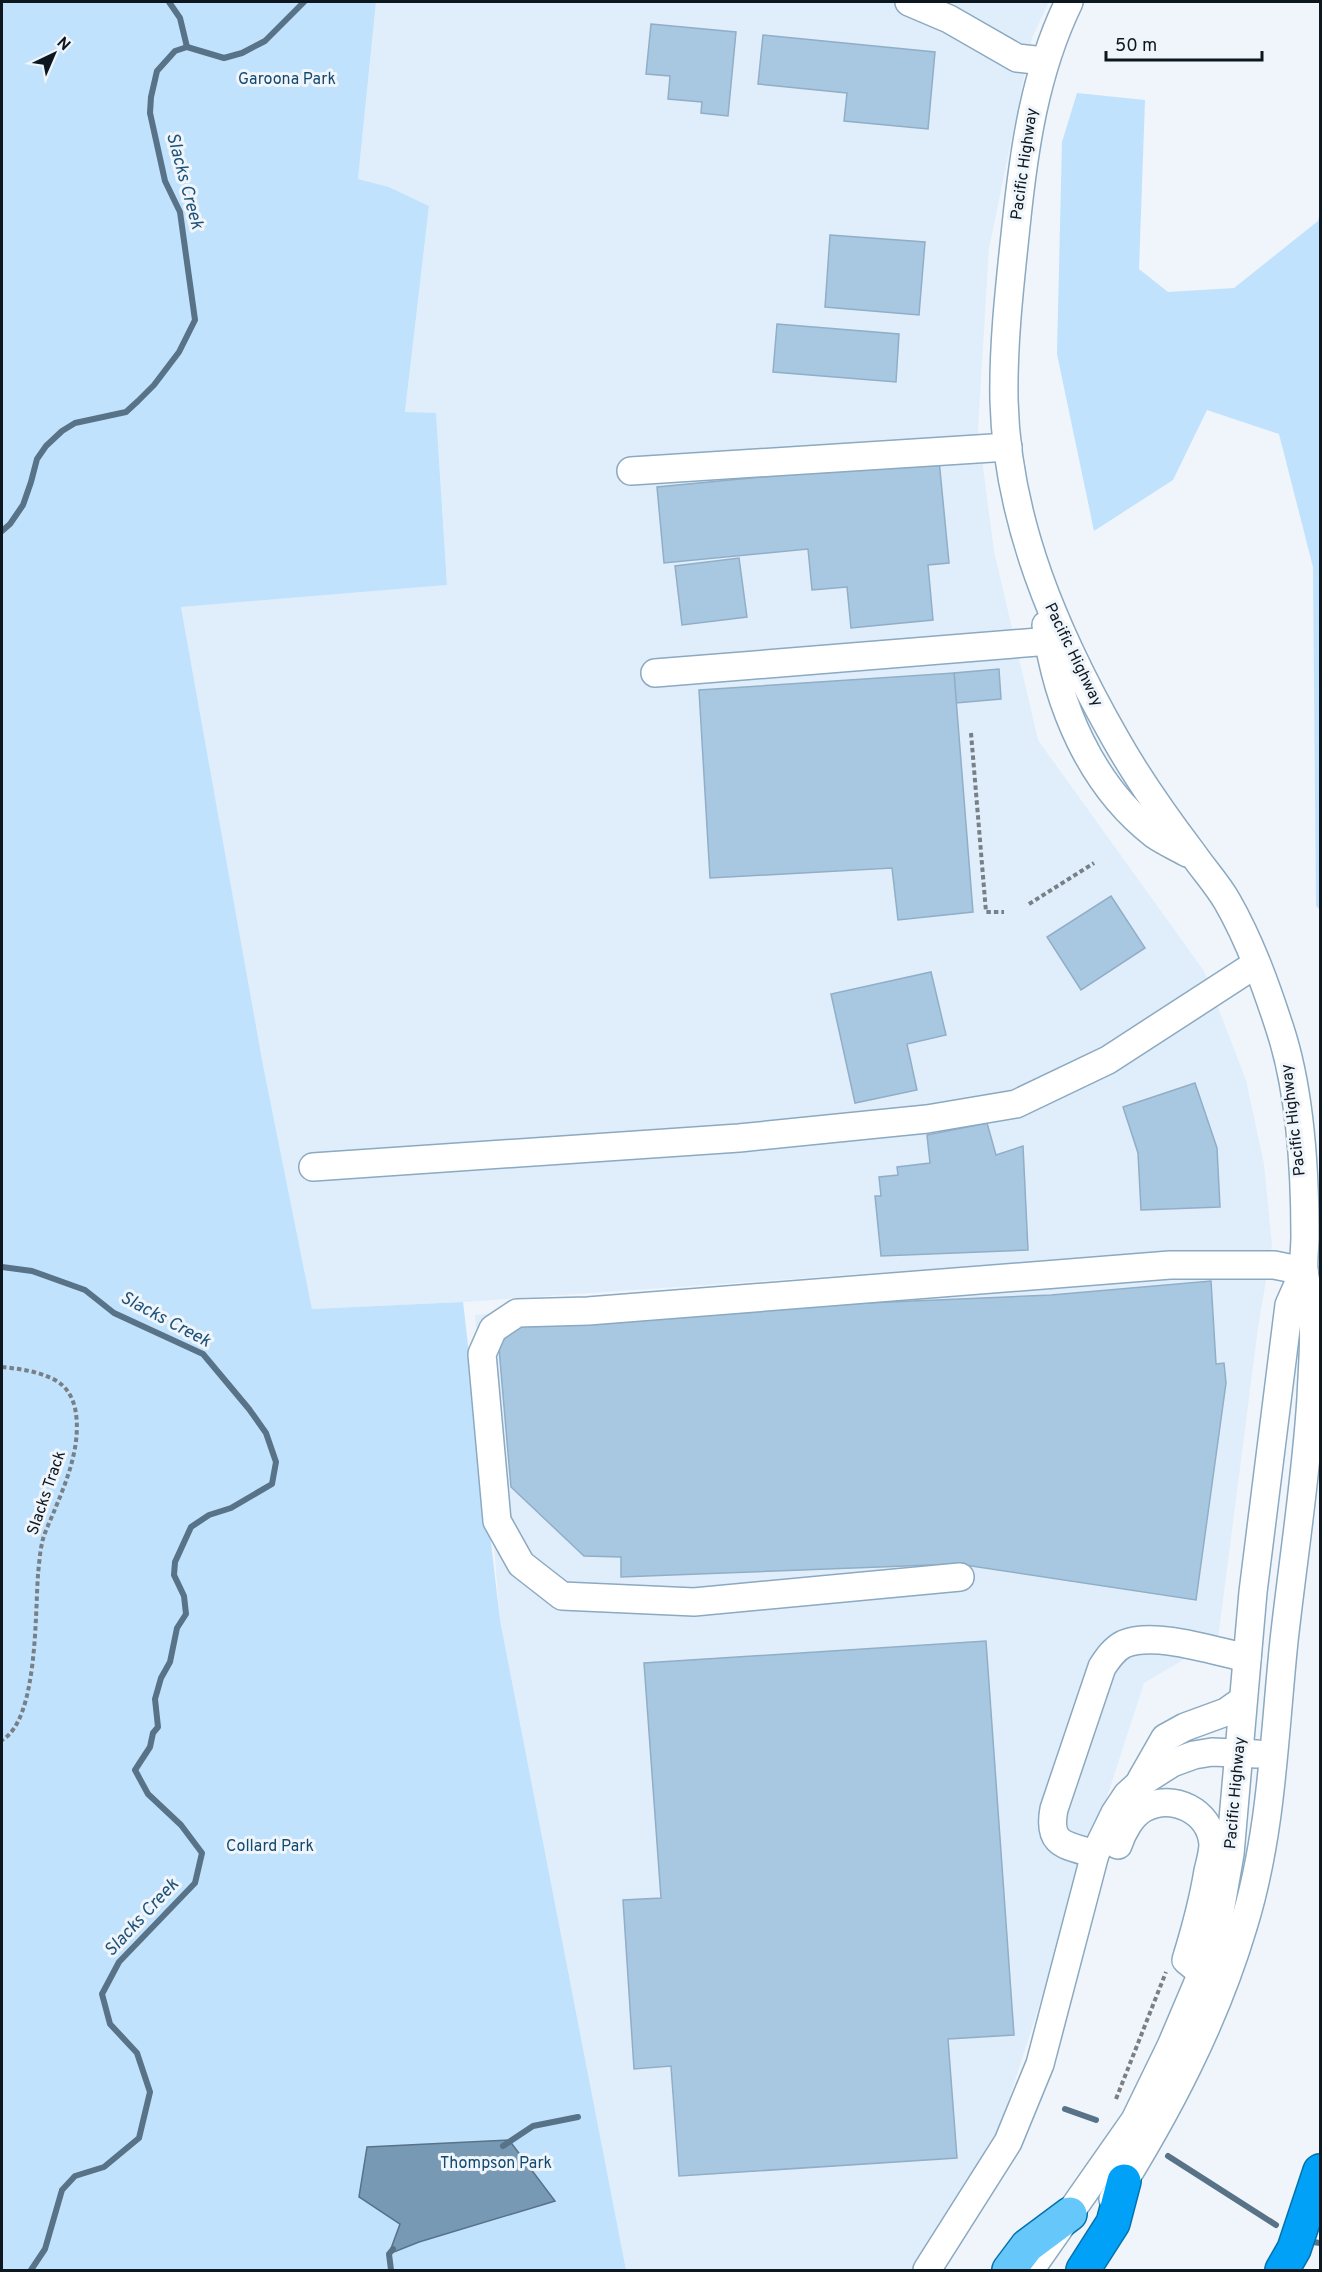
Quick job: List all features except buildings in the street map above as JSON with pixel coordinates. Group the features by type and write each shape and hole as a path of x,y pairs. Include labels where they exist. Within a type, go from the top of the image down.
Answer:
{"highway":[{"path":"1282,2271 1294,2249 1320,2172"},
{"path":"1083,2271 1113,2223 1124,2181"}],"main road":[{"path":"1009,2271 1027,2246 1070,2214"}],"street":[{"path":"909,2 949,19 1017,58 1044,61"},
{"name":"Pacific Highway","path":"1067,2271 1166,2109 1197,2048 1224,1990 1254,1890 1268,1812 1285,1636 1309,1432 1313,1314 1304,1270 1305,1234 1294,1089 1282,1034 1257,964 1244,932 1224,895 1152,798 1055,641 1021,517 1008,447 1004,401 1011,268 1032,109 1044,61 1069,2"},
{"path":"631,471 1008,447"},
{"path":"655,673 1055,641"},
{"path":"313,1167 739,1138 927,1119 1016,1104 1108,1060 1257,964"},
{"path":"960,1577 694,1602 562,1596 521,1564 497,1521 482,1354 493,1329 517,1313 588,1311 1170,1265 1274,1265 1304,1270"},
{"name":"Pacific Highway","path":"1030,2271 1135,2120 1171,2046 1202,1973 1218,1923 1226,1886 1253,1592 1289,1305 1304,1270"},
{"path":"1095,1854 1062,1845 1054,1836 1051,1825 1054,1809 1102,1667 1111,1653 1122,1645 1148,1639 1247,1658"},
{"path":"1139,1784 1165,1738 1185,1727 1226,1712 1243,1700"},
{"path":"927,2271 1008,2142 1040,2064 1041,2052 1095,1854 1115,1813 1139,1784 1158,1770 1194,1755 1212,1752 1274,1756"},
{"path":"1041,2052 1076,1965 1122,1834 1132,1819 1144,1809 1167,1803 1186,1806 1194,1810 1208,1825 1213,1845 1202,1904 1186,1960 1202,1973"}],"path":[{"path":"971,733 986,912 1004,912"},
{"path":"1029,904 1094,863"},
{"name":"Slacks Track","path":"2,1367 32,1371 57,1380 72,1395 78,1423 76,1443 63,1492 43,1539 38,1574 34,1647 26,1701 15,1728 2,1740"},
{"path":"1114,2104 1167,1969"}],"shaded area":[{"path":"376,2 1049,2 1032,38 989,249 978,428 994,551 1038,740 1204,971 1246,1080 1264,1164 1272,1245 1258,1328 1218,1639 1144,1683 994,2145 916,2270 626,2270 500,1620 475,1315 1048,1261 463,1302 312,1309 263,1065 181,607 447,585 436,413 405,413 429,206 389,187 358,179"},
{"path":"509,2140 555,2201 419,2242 389,2254 400,2224 359,2197 367,2147"}],"green space":[{"name":"Collard Park","path":"2,2 376,2 358,179 389,187 429,206 405,412 436,413 447,585 181,607 263,1065 312,1309 463,1302 500,1620 626,2270 2,2270"},
{"path":"1077,93 1145,100 1139,269 1168,292 1234,288 1318,221 1320,212 1320,910 1316,906 1313,567 1279,434 1207,410 1173,480 1094,531 1057,354 1062,142"}],"waterway":[{"path":"169,2 180,18 187,47"},
{"name":"Slacks Creek","path":"2,531 10,524 23,505 37,459 46,446 62,431 75,423 126,412 154,385 179,352 195,320 180,212 165,181 150,113 157,71 175,51 187,47 224,58 242,53 265,41 304,2"},
{"name":"Slacks Creek","path":"2,1267 32,1271 85,1290 114,1313 203,1354 266,1433 276,1462 272,1484 231,1508 209,1515 191,1527 175,1562 174,1575 184,1596 186,1614 177,1628 170,1662 161,1678 155,1699 158,1727 153,1733 150,1747 135,1770 148,1794 181,1825 202,1853 195,1883 119,1962 102,1994 110,2024 137,2053 150,2092 139,2138 104,2167 75,2176 62,2190 45,2249 31,2270"},
{"path":"1065,2109 1096,2120"},
{"path":"503,2146 533,2126 578,2117"},
{"path":"1168,2156 1276,2225"},
{"path":"1313,2242 1320,2243"},
{"path":"391,2270 389,2254 393,2249"}],"park label":[{"name":"Garoona Park","path":"287,80"},
{"name":"Thompson Park","path":"496,2164"}]}
